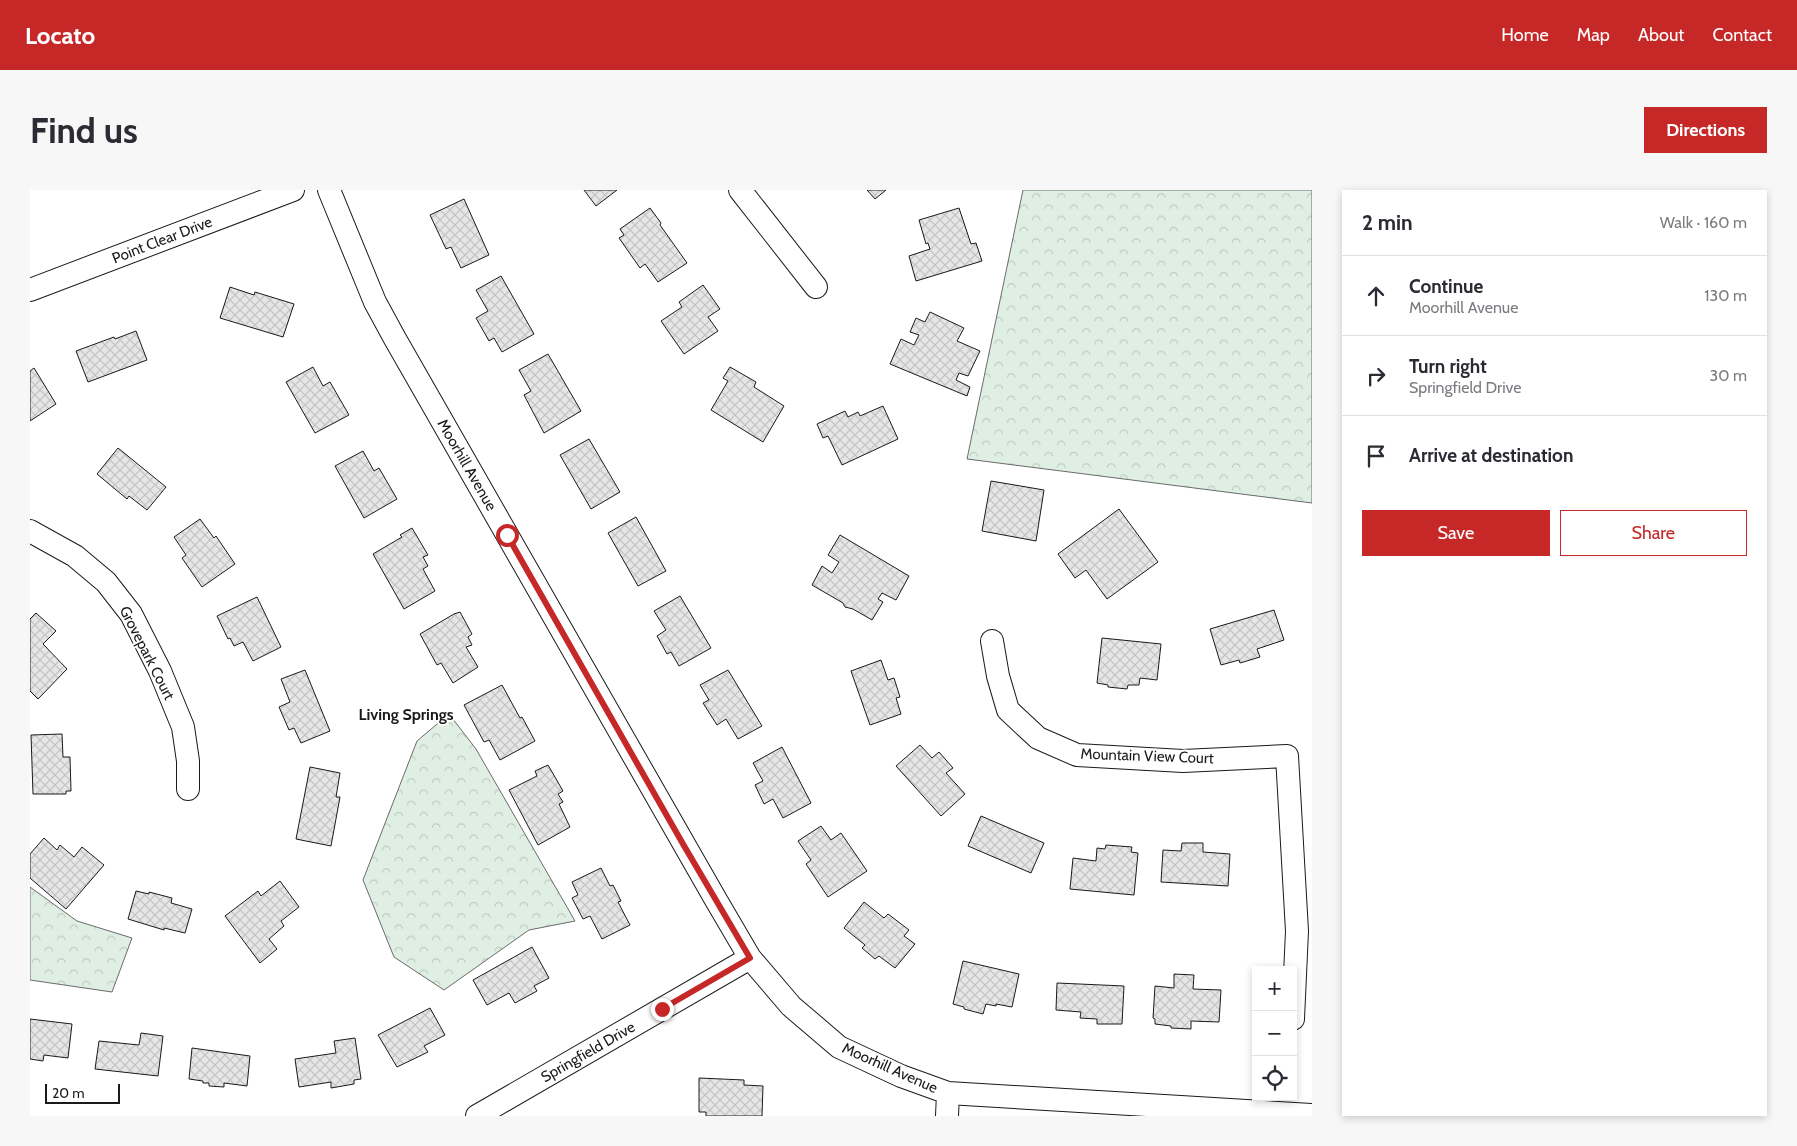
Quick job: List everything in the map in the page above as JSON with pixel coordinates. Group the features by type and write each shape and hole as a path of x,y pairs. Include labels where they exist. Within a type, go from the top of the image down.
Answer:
{"street":[{"name":"Point Clear Drive","path":"30,290 293,190"},
{"name":"Moorhill Avenue","path":"329,190 375,302 750,958 791,1006 839,1047 901,1076 948,1093 1289,1109 1312,1115"},
{"path":"740,190 816,287"},
{"name":"Grovepark Court","path":"30,531 75,556 106,582 131,614 160,671 183,727 188,761 188,789"},
{"name":"Mountain View Court","path":"992,641 998,676 1008,710 1038,738 1077,755 1183,761 1287,756 1297,931 1293,1011"},
{"name":"Springfield Drive","path":"478,1116 750,958"},
{"path":"947,1116 948,1093"}],"green space":[{"path":"1023,190 1312,190 1312,503 967,459"},
{"path":"449,714 476,749 575,921 529,930 444,990 394,957 363,880 417,741"},
{"path":"30,887 77,921 132,938 112,992 30,980"}],"building":[{"path":"584,190 617,190 596,206"},
{"path":"867,190 886,190 875,199"},
{"path":"464,199 489,255 461,268 451,247 446,249 430,215"},
{"path":"650,208 687,263 658,282 645,264 640,268 619,238 624,235 620,229"},
{"path":"959,208 971,244 976,243 982,261 916,281 909,256 930,249 928,243 926,244 919,220"},
{"path":"501,276 534,334 502,352 494,338 489,341 476,318 488,311 476,290"},
{"path":"703,285 720,309 708,317 718,331 684,354 661,321 682,307 679,302"},
{"path":"230,287 254,295 255,292 294,304 283,337 220,318"},
{"path":"930,312 964,328 957,341 980,351 968,376 959,373 956,380 970,387 967,396 890,364 901,339 914,345 919,335 910,332 916,318 925,322"},
{"path":"136,331 147,360 88,382 76,351"},
{"path":"548,354 581,411 544,433 524,395 531,391 519,370"},
{"path":"313,367 323,386 330,382 349,415 315,433 286,382"},
{"path":"730,367 756,382 754,387 784,406 763,442 711,410 728,381 723,378"},
{"path":"34,368 56,404 30,421 30,371"},
{"path":"883,406 898,439 842,465 828,436 823,438 817,424 845,411 848,417 858,412 860,416"},
{"path":"589,439 620,492 591,509 560,455"},
{"path":"118,448 166,487 147,510 129,496 127,499 97,474"},
{"path":"363,451 374,471 379,468 397,499 364,518 335,466"},
{"path":"991,481 1044,490 1036,541 982,531"},
{"path":"1119,509 1158,562 1107,599 1086,570 1075,578 1058,554"},
{"path":"636,517 666,571 638,586 608,533"},
{"path":"200,519 214,538 216,536 235,564 202,587 182,558 186,555 174,537"},
{"path":"412,528 428,555 423,557 428,566 423,569 435,591 404,609 373,554 402,537 400,535"},
{"path":"840,535 909,576 896,600 882,593 878,599 883,602 872,620 853,609 845,607 843,603 812,585 822,566 832,573 839,562 828,555"},
{"path":"680,596 711,648 679,666 671,652 667,654 657,636 666,630 654,611"},
{"path":"257,597 281,647 253,661 243,642 234,646 230,638 228,639 217,616"},
{"path":"1274,610 1284,640 1257,649 1260,657 1240,663 1239,660 1221,665 1210,629"},
{"path":"460,612 472,634 468,637 472,645 466,647 478,667 453,683 441,663 437,665 420,634"},
{"path":"36,613 56,631 43,644 67,669 38,699 30,691 30,619"},
{"path":"1102,638 1161,644 1157,680 1140,678 1139,685 1128,685 1127,689 1108,687 1108,685 1097,683"},
{"path":"881,660 888,680 894,678 900,697 896,698 901,714 870,725 851,671"},
{"path":"305,670 330,731 301,743 294,728 289,730 279,707 290,702 281,679"},
{"path":"728,670 762,726 738,739 726,719 717,725 703,703 709,700 700,685"},
{"path":"502,685 535,741 500,760 489,740 484,742 464,705"},
{"path":"62,734 63,757 70,757 71,791 66,791 66,794 33,794 31,735"},
{"path":"920,745 932,758 939,752 953,768 946,773 965,794 941,816 896,766"},
{"path":"782,747 811,803 783,818 773,799 764,804 755,785 763,781 753,763"},
{"path":"548,765 563,791 558,794 563,802 559,804 570,827 538,845 509,790 537,776 535,771"},
{"path":"310,767 340,773 336,797 340,797 331,846 296,839"},
{"path":"981,816 1044,843 1031,873 968,846"},
{"path":"821,826 831,840 841,833 867,871 828,897 806,864 811,860 798,841"},
{"path":"44,838 57,850 60,845 74,857 82,847 104,865 66,909 30,878 30,854"},
{"path":"1182,843 1203,843 1203,852 1230,854 1228,886 1161,882 1163,850 1181,851"},
{"path":"1106,845 1132,847 1131,852 1138,853 1134,895 1070,889 1073,858 1096,861 1097,848 1105,849"},
{"path":"601,868 610,886 613,885 621,901 618,902 630,925 602,939 590,916 583,919 572,898 578,895 572,882"},
{"path":"280,881 299,907 281,921 284,926 269,939 277,949 260,963 225,916 258,891 261,896"},
{"path":"136,891 172,898 171,903 192,909 185,933 164,928 164,930 128,919"},
{"path":"864,902 884,918 888,914 909,930 904,936 915,944 895,968 879,956 875,959 862,948 865,945 844,928"},
{"path":"532,947 549,978 534,986 537,991 515,1003 509,993 487,1005 473,980"},
{"path":"963,961 1019,974 1012,1007 986,1004 983,1014 953,1004"},
{"path":"1174,974 1194,975 1193,989 1221,990 1219,1022 1191,1021 1191,1029 1171,1028 1171,1026 1155,1024 1155,1019 1153,1018 1155,986 1174,988"},
{"path":"1057,983 1124,986 1122,1024 1097,1024 1097,1019 1080,1018 1081,1012 1056,1010"},
{"path":"430,1008 445,1035 424,1046 428,1052 397,1067 378,1035"},
{"path":"30,1019 72,1024 68,1058 44,1055 43,1061 30,1059"},
{"path":"141,1033 163,1036 158,1076 95,1069 99,1041 139,1045"},
{"path":"355,1038 361,1079 354,1080 354,1084 331,1088 331,1082 299,1087 295,1059 336,1053 334,1041"},
{"path":"192,1048 250,1056 247,1086 224,1083 224,1087 209,1086 209,1083 189,1079"},
{"path":"699,1078 744,1080 744,1085 763,1086 762,1116 706,1116 706,1112 699,1112"}],"district":[{"name":"Living Springs","path":"406,714"}],"route":[{"path":"507,535 750,958 662,1009"}]}
